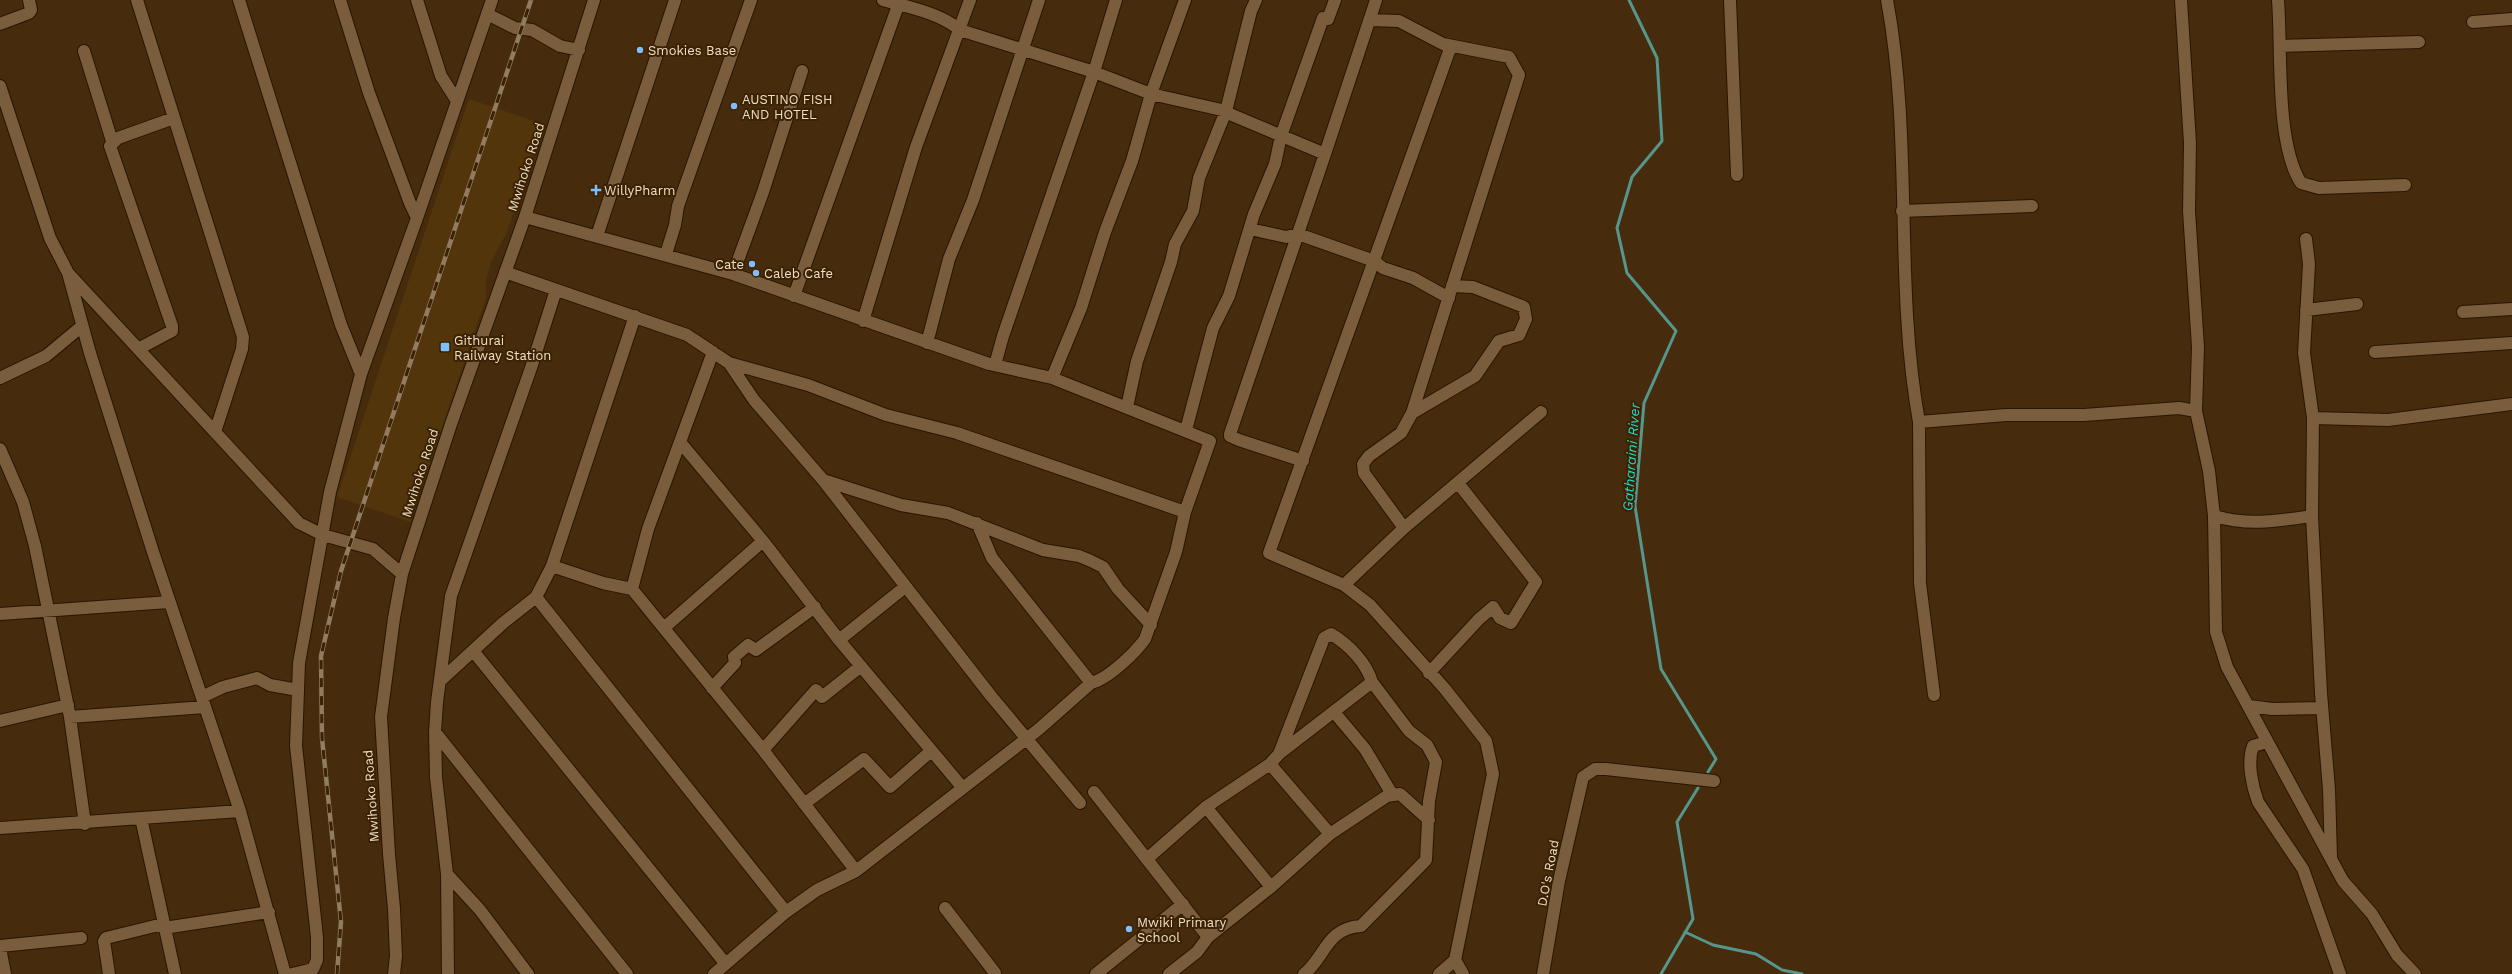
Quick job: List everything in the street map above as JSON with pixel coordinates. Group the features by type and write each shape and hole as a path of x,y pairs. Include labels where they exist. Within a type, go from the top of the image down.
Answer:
{"street":[{"path":"0,24 29,13 31,10 29,0"},
{"path":"137,0 243,337 242,349 215,432"},
{"path":"239,0 341,325 361,374"},
{"path":"340,0 369,93 410,203 418,218"},
{"path":"417,0 441,76 456,100"},
{"path":"292,974 313,969 317,960 317,937 296,746 299,663 330,492 361,374 418,218 456,100 492,0"},
{"name":"Mwihoko Road","path":"394,974 396,956 395,917 387,830 381,717 394,618 402,574 451,424 525,217 594,0"},
{"path":"597,236 675,0"},
{"path":"666,254 675,225 678,206 751,0"},
{"path":"883,0 899,2 953,24 960,30 1094,72 1151,94 1226,111 1232,115 1325,154"},
{"path":"863,321 916,148 970,0"},
{"path":"927,343 949,258 973,200 1039,0"},
{"path":"995,365 1005,328 1094,72 1116,0"},
{"path":"1052,378 1081,308 1105,232 1132,161 1151,94 1185,0"},
{"path":"1127,407 1137,361 1172,262 1175,244 1193,211 1199,178 1226,111 1251,11 1256,0"},
{"path":"1186,430 1213,328 1229,296 1254,214 1276,164 1281,136 1323,18 1328,20 1334,0"},
{"path":"1304,461 1230,436 1263,331 1298,234 1376,0"},
{"path":"1730,0 1737,175"},
{"path":"1886,0 1897,85 1906,324 1919,422 1920,583 1934,695"},
{"path":"2181,0 2190,143 2189,211 2198,347 2196,411 2209,470 2214,516 2216,632 2227,667 2343,881 2372,914 2397,956 2415,974"},
{"path":"2278,0 2280,77 2287,146 2292,166 2301,183 2319,188 2405,185"},
{"path":"794,296 899,2"},
{"path":"487,14 514,28 532,30 560,46 578,50"},
{"path":"2473,22 2512,19"},
{"path":"1370,20 1399,20 1443,44 1509,57 1519,74 1475,209 1412,413 1401,433 1369,456 1363,464 1364,473 1404,528"},
{"path":"2280,46 2419,42"},
{"path":"1439,974 1455,960 1493,774 1486,741 1449,694 1370,605 1344,586 1269,553 1304,461 1451,46"},
{"path":"84,51 112,141 110,146 172,326 172,331 138,349"},
{"path":"732,274 763,192 802,71"},
{"path":"0,86 2,101 50,238 68,273 82,326 170,602 240,811 285,974"},
{"path":"112,141 174,118"},
{"path":"1902,211 2032,206"},
{"path":"525,217 666,254 732,274 927,343 995,365 1052,378 1186,430 1210,441 1199,477 1185,512 1176,552 1151,625 1145,639 1136,651 1100,681 1092,683 1026,738 856,871 817,890 786,912 714,974"},
{"path":"1250,229 1286,237 1298,234 1374,261 1383,268 1450,292 1473,287 1524,307 1525,324 1519,335 1499,342 1475,376 1412,413"},
{"path":"2306,239 2309,264 2304,353 2313,418 2312,516 2322,708 2329,789 2331,860"},
{"path":"505,272 687,335 729,363 808,385 886,415 957,433 1185,512"},
{"path":"68,273 283,508 299,523 323,536 373,549 402,574"},
{"path":"448,974 446,874 436,777 435,732 451,596 532,365 556,290"},
{"path":"2306,310 2357,304"},
{"path":"2463,312 2512,309"},
{"path":"440,681 474,652 503,623 536,598 552,566 635,316"},
{"path":"0,378 46,356 82,326"},
{"path":"2375,352 2512,343"},
{"path":"632,589 648,529 713,352"},
{"path":"729,363 754,400 823,480 905,587 1080,803"},
{"path":"2313,418 2388,420 2512,404"},
{"path":"1919,422 2006,415 2084,415 2179,408 2196,411"},
{"path":"1344,586 1404,528 1541,412"},
{"path":"680,442 763,541 839,640 962,787"},
{"path":"0,449 23,502 49,610 69,711 85,824"},
{"path":"823,480 901,505 948,513 977,523 1043,550 1079,556 1103,567 1118,589 1151,625"},
{"path":"1429,673 1479,619 1493,608 1500,618 1511,623 1536,582 1458,482"},
{"path":"2214,516 2247,522 2272,522 2312,516"},
{"path":"977,523 992,558 1092,683"},
{"path":"664,627 763,541"},
{"path":"552,566 603,582 632,589 763,750 856,871"},
{"path":"839,640 905,587"},
{"path":"536,598 786,912"},
{"path":"0,614 170,602"},
{"path":"712,688 735,663 734,657 748,645 756,650 815,607"},
{"path":"1279,754 1323,641 1328,635 1331,634 1345,643 1369,673 1372,682 1409,731 1427,745 1436,762 1429,801 1426,860 1361,926 1350,927 1324,947 1304,974"},
{"path":"474,652 725,963"},
{"path":"763,750 816,690 822,697 861,666"},
{"path":"0,721 69,711 204,702 223,687 257,678 270,686 298,690"},
{"path":"1148,858 1206,807 1270,764 1279,754 1372,682"},
{"path":"2249,706 2272,709 2322,708"},
{"path":"1334,712 1365,749 1392,794"},
{"path":"435,732 627,974"},
{"path":"2267,742 2253,746 2249,755 2255,794 2258,802 2303,869 2340,974"},
{"path":"804,804 864,759 890,787 931,751"},
{"path":"1270,764 1330,834"},
{"name":"D.O's Road","path":"1543,974 1559,881 1583,777 1595,769 1606,769 1714,781"},
{"path":"1094,792 1148,858 1208,937"},
{"path":"1169,974 1198,952 1208,937 1271,887 1330,834 1392,794 1400,794 1429,820"},
{"path":"1206,807 1271,887"},
{"path":"0,828 85,824 141,818 240,811"},
{"path":"141,818 175,974"},
{"path":"446,874 480,910 528,974"},
{"path":"1096,974 1183,904"},
{"path":"945,908 995,974"},
{"path":"109,974 104,941 106,938 164,926 269,912"},
{"path":"6,974 0,947 81,938"},
{"path":"1455,960 1463,974"}],"shaded area":[{"path":"469,99 543,124 507,232 491,262 486,281 486,298 410,522 337,497"}],"waterway":[{"name":"Gatharaini River","path":"1629,0 1657,58 1662,141 1632,177 1617,228 1627,273 1676,331 1644,403 1635,506 1661,669 1716,759 1708,772"},
{"name":"Gatharaini River","path":"1661,974 1693,919 1677,822 1698,788"},
{"path":"1685,932 1713,945 1756,954 1782,970 1802,974"}],"railway":[{"path":"337,974 341,922 322,738 321,656 341,571 531,0"}],"place":[{"name":"Smokies Base","path":"640,50"},
{"name":"AUSTINO FISH AND HOTEL","path":"734,106"},
{"name":"WillyPharm","path":"596,190"},
{"name":"Cate","path":"752,264"},
{"name":"Caleb Cafe","path":"756,273"},
{"name":"Githurai Railway Station","path":"445,347"},
{"name":"Mwiki Primary School","path":"1129,929"}]}
